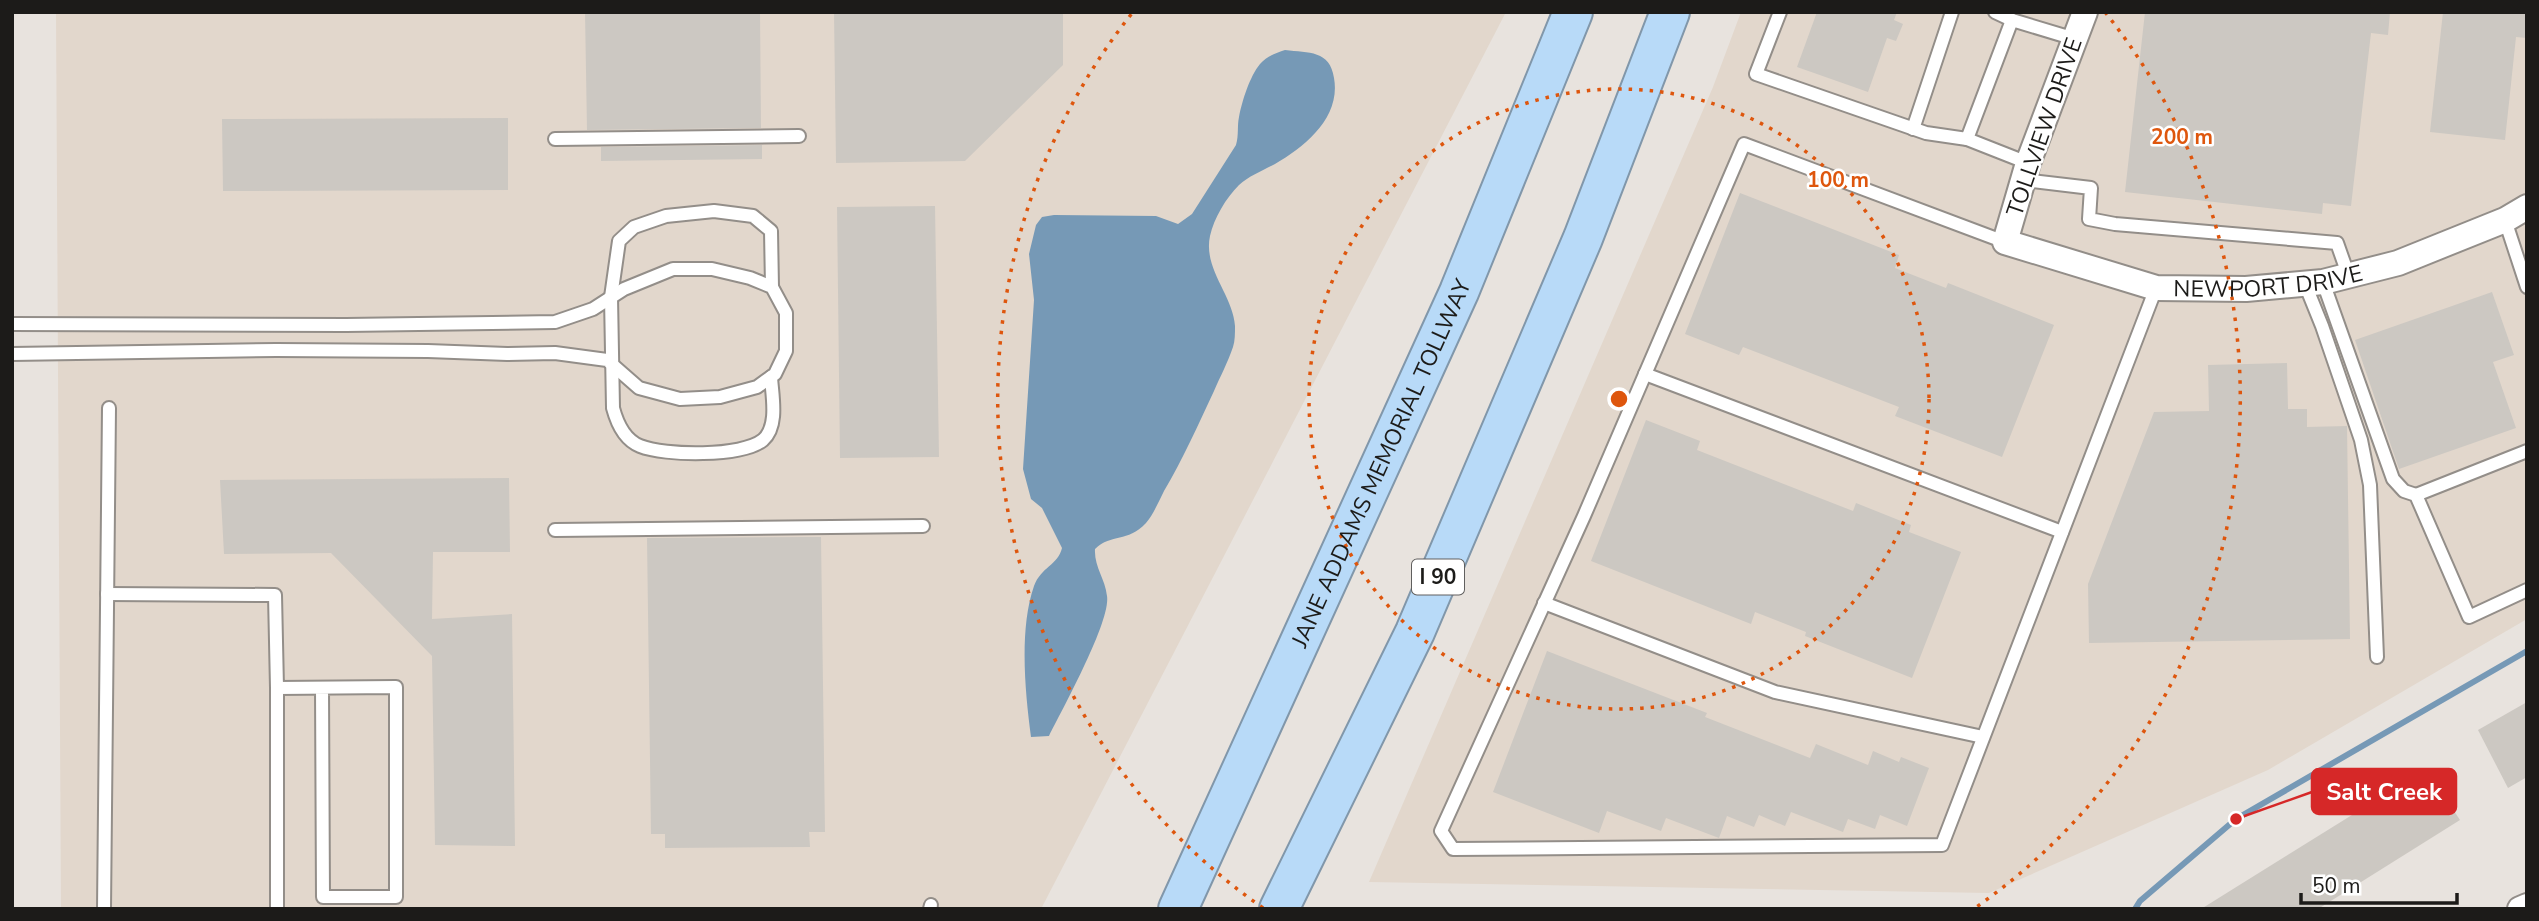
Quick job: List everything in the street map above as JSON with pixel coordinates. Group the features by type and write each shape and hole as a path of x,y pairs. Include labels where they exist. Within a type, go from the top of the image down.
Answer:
{"highway":[{"name":"JANE ADDAMS MEMORIAL TOLLWAY","path":"1178,909 1459,292 1573,12"},
{"name":"I 90","path":"1279,909 1415,632 1583,239 1670,12"}],"street":[{"name":"TOLLVIEW DRIVE","path":"2005,242 2026,172 2085,12"},
{"name":"NEWPORT DRIVE","path":"2005,242 2155,288 2246,289 2314,283 2349,277 2398,263 2505,220 2527,206"},
{"path":"2520,909 2527,906"}],"lane":[{"path":"1780,12 1756,74 1926,134 1968,139 2026,172 2091,188 2090,219 2115,224 2337,243 2349,277"},
{"path":"1913,129 1952,12"},
{"path":"1995,12 2012,20 2075,39"},
{"path":"1968,139 2012,20"},
{"path":"555,139 799,136"},
{"path":"2005,242 1744,144 1645,374 1441,831 1453,849 1942,845 2155,288"},
{"path":"12,354 276,350 555,353 607,360 612,364 639,388 680,399 720,397 757,387 775,374 786,351 786,313 772,287 771,231 753,216 714,211 666,216 634,227 619,241 611,296 612,364 613,408 617,425 638,446 668,453 731,452 763,440 773,424 771,377"},
{"path":"2505,220 2527,287"},
{"path":"12,324 346,325 555,322 593,309 624,289 673,269 712,269 750,278 772,287"},
{"path":"2314,283 2393,479 2404,491 2416,495 2527,451"},
{"path":"2314,283 2322,326 2361,440 2370,485 2377,657"},
{"path":"1645,374 2062,531"},
{"path":"104,909 109,408"},
{"path":"2416,495 2469,617 2527,590"},
{"path":"555,530 923,526"},
{"path":"107,594 275,595 277,909"},
{"path":"1544,603 1775,692 1983,737"},
{"path":"277,688 396,687 396,897 323,897 323,688"}],"shaded area":[{"path":"56,12 1506,12 1041,909 61,909"},
{"path":"1741,12 2527,12 2527,619 2268,770 1989,893 1369,882 1713,87"}],"water":[{"path":"1285,50 1310,53 1328,62 1334,78 1332,105 1327,118 1309,139 1287,157 1239,185 1218,215 1210,236 1209,248 1214,271 1233,315 1234,345 1190,442 1149,520 1132,533 1107,541 1095,549 1107,596 1101,625 1049,736 1031,737 1025,661 1026,621 1034,586 1062,548 1042,508 1031,499 1023,469 1034,300 1029,254 1036,225 1042,217 1054,215 1156,216 1178,224 1192,214 1236,145 1242,104 1256,69 1269,57"}],"building":[{"path":"585,12 760,12 761,128 587,130"},
{"path":"834,12 1063,12 1063,65 965,161 836,163"},
{"path":"1817,12 1897,12 1894,20 1903,24 1896,41 1887,38 1868,92 1797,67"},
{"path":"2145,12 2390,12 2388,35 2371,33 2351,206 2323,203 2322,214 2125,192"},
{"path":"2443,12 2527,12 2527,38 2516,37 2505,140 2430,132"},
{"path":"508,118 508,190 223,191 222,119"},
{"path":"762,145 762,159 601,161 601,147"},
{"path":"1740,193 1899,255 1895,268 1946,288 1948,283 2054,325 2002,457 1895,416 1899,407 1743,347 1739,355 1685,334"},
{"path":"935,206 939,457 840,458 837,207"},
{"path":"2492,292 2514,355 2493,362 2516,428 2399,469 2355,340"},
{"path":"2287,363 2288,409 2307,409 2307,427 2347,426 2350,639 2089,643 2088,584 2154,412 2209,411 2208,365"},
{"path":"1646,420 1700,441 1697,450 1853,511 1856,503 1911,525 1909,532 1961,552 1912,678 1805,636 1806,632 1755,612 1751,624 1591,561"},
{"path":"509,478 510,552 433,552 432,619 512,614 515,846 435,845 432,656 331,553 224,554 220,480"},
{"path":"821,537 825,832 809,832 810,847 665,848 665,834 651,834 647,538"},
{"path":"1547,651 1707,713 1705,717 1810,758 1816,744 1868,765 1873,751 1899,762 1901,757 1929,768 1907,826 1880,815 1875,829 1848,819 1843,832 1791,812 1785,826 1759,815 1754,827 1727,816 1719,838 1666,818 1661,831 1607,811 1599,833 1493,792"},
{"path":"2527,702 2527,777 2508,788 2478,730"},
{"path":"2426,769 2460,820 2318,909 2201,909"}],"waterway":[{"path":"2135,909 2140,901 2236,819 2527,651"}],"place":[{"name":"Salt Creek","path":"2236,819"}]}
